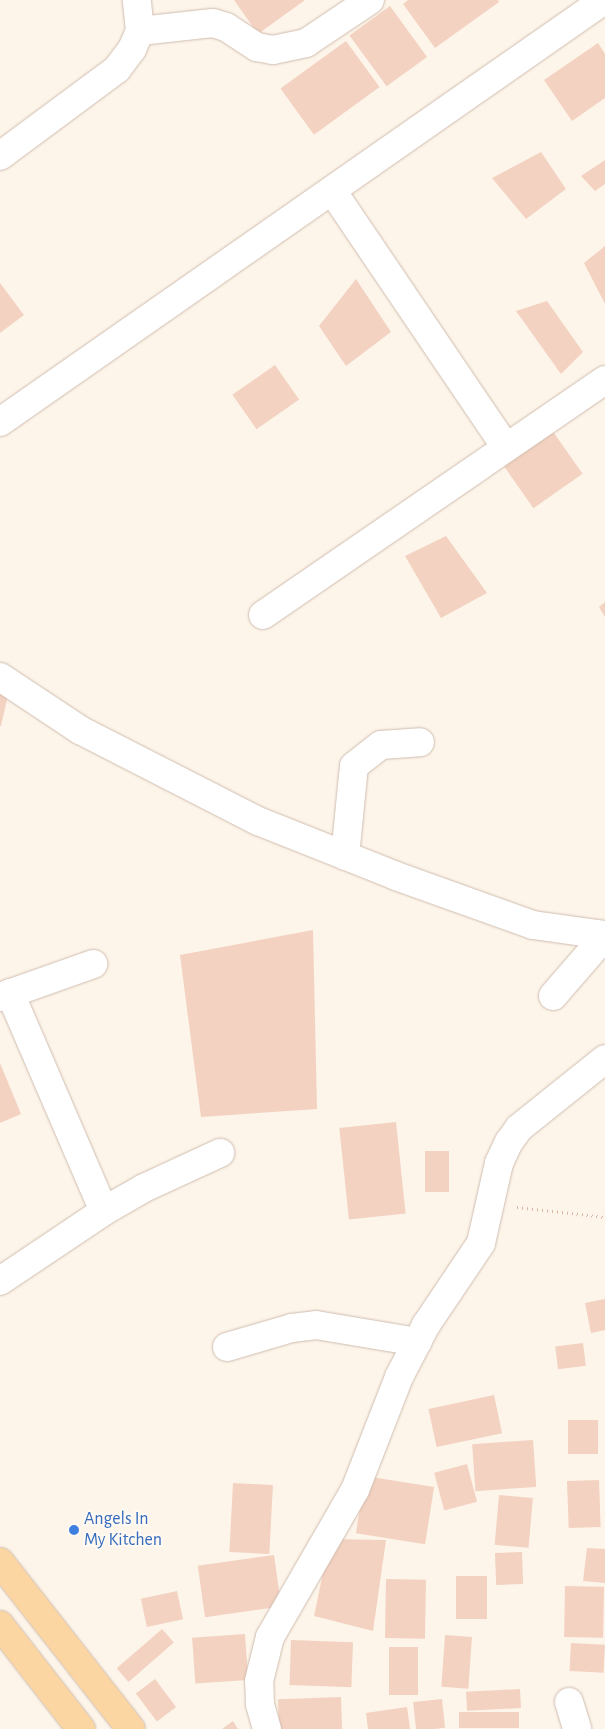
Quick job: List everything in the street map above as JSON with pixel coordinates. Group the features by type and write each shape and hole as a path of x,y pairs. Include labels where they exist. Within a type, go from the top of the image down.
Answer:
{"main road":[{"path":"0,1562 131,1729"},
{"path":"0,1624 81,1729"}],"street":[{"path":"0,156 117,69 132,49 140,31 137,0"},
{"path":"140,31 213,23 226,27 257,47 273,50 306,43 370,0"},
{"path":"0,422 333,192 604,0"},
{"path":"333,192 505,446"},
{"path":"263,614 505,446 605,380"},
{"path":"0,677 80,730 258,821 345,856 533,925 605,935"},
{"path":"345,856 354,766 381,745 420,742"},
{"path":"553,996 605,935"},
{"path":"93,964 5,995 104,1211"},
{"path":"267,1729 260,1704 259,1681 270,1637 355,1490 399,1377 443,1297 481,1243 499,1163 519,1128 605,1058"},
{"path":"0,1282 104,1211 144,1188 220,1153"},
{"path":"227,1347 292,1328 316,1325 418,1342"},
{"path":"569,1702 577,1729"}],"path":[{"path":"489,1204 605,1217"}],"building":[{"path":"234,0 305,0 258,34"},
{"path":"408,0 498,0 499,2 435,48 403,4"},
{"path":"390,6 427,57 387,86 350,35"},
{"path":"346,41 380,87 314,135 280,89"},
{"path":"598,43 605,54 605,98 572,121 544,80"},
{"path":"541,152 566,189 526,219 492,178"},
{"path":"605,160 605,184 595,191 581,176"},
{"path":"605,246 605,304 584,263"},
{"path":"356,279 391,332 346,366 319,326"},
{"path":"0,283 24,315 0,333"},
{"path":"547,301 583,352 561,374 516,311"},
{"path":"275,365 299,399 256,429 232,395"},
{"path":"547,423 583,474 533,508 498,457"},
{"path":"446,536 487,593 441,618 405,556"},
{"path":"605,602 605,617 599,607"},
{"path":"0,684 10,686 1,726 0,726"},
{"path":"313,930 317,1109 201,1117 180,955"},
{"path":"0,1063 21,1114 0,1123"},
{"path":"396,1122 406,1213 349,1219 339,1128"},
{"path":"425,1151 449,1151 449,1192 425,1192"},
{"path":"605,1299 605,1330 591,1333 585,1303"},
{"path":"583,1343 586,1366 558,1369 555,1346"},
{"path":"494,1395 502,1433 437,1447 428,1409"},
{"path":"568,1420 598,1420 598,1454 568,1454"},
{"path":"533,1440 536,1487 475,1491 472,1444"},
{"path":"467,1464 477,1502 444,1510 434,1473"},
{"path":"365,1476 434,1487 425,1544 356,1533"},
{"path":"599,1480 601,1527 569,1528 567,1481"},
{"path":"233,1483 273,1485 269,1554 229,1552"},
{"path":"499,1495 533,1498 529,1548 495,1545"},
{"path":"330,1539 386,1540 373,1631 314,1616"},
{"path":"587,1548 605,1549 605,1583 583,1581"},
{"path":"522,1552 523,1584 496,1585 495,1553"},
{"path":"274,1555 281,1606 205,1617 198,1566"},
{"path":"456,1576 487,1576 487,1619 456,1619"},
{"path":"386,1579 426,1580 425,1639 385,1638"},
{"path":"565,1586 604,1587 603,1638 564,1637"},
{"path":"177,1591 183,1619 147,1627 141,1599"},
{"path":"162,1629 174,1643 129,1682 117,1668"},
{"path":"245,1634 248,1680 195,1684 192,1638"},
{"path":"445,1635 472,1637 468,1689 441,1687"},
{"path":"291,1640 353,1642 351,1687 289,1685"},
{"path":"571,1643 605,1645 603,1673 570,1671"},
{"path":"389,1647 418,1647 418,1695 389,1695"},
{"path":"155,1679 176,1707 157,1721 136,1693"},
{"path":"520,1689 521,1708 467,1711 466,1692"},
{"path":"341,1697 342,1729 279,1729 278,1699"},
{"path":"442,1699 445,1728 416,1729 413,1702"},
{"path":"407,1707 410,1729 368,1729 366,1713"},
{"path":"459,1712 519,1712 519,1728 459,1728"},
{"path":"233,1721 238,1729 222,1729"}],"place":[{"name":"Angels In My Kitchen","path":"74,1530"}]}
